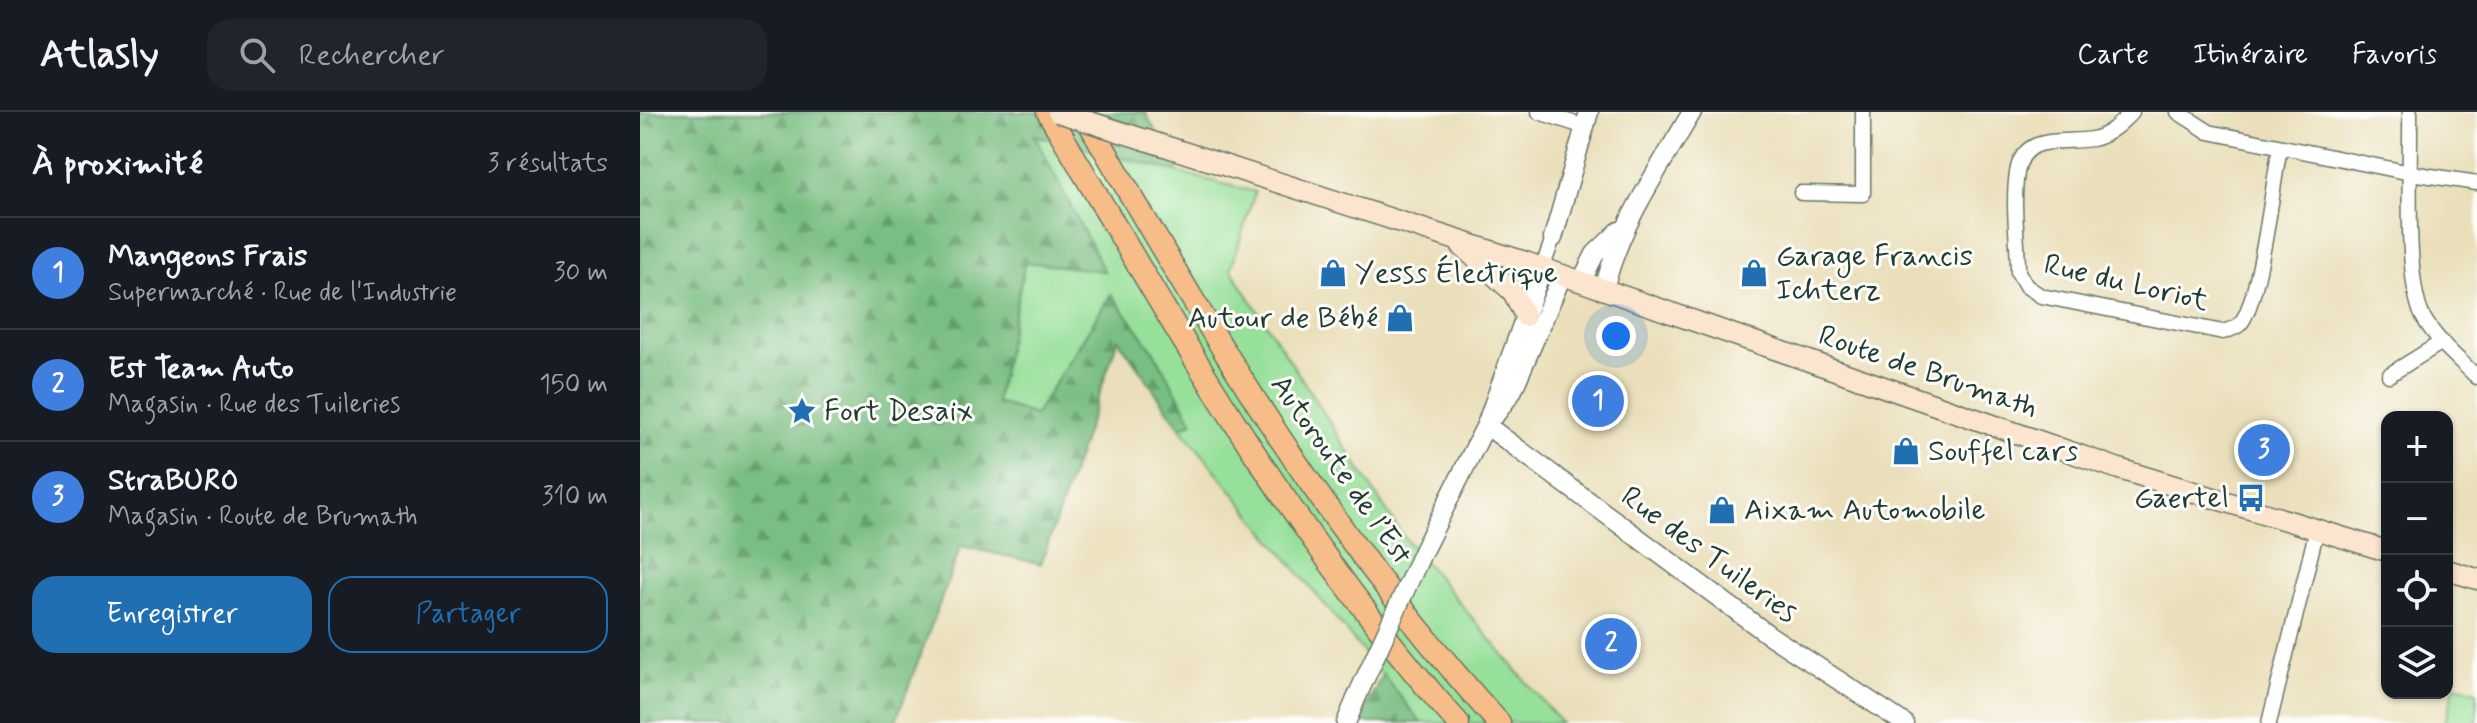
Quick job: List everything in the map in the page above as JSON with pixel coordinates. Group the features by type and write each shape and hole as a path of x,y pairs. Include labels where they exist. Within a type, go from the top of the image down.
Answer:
{"highway":[{"name":"Autoroute de l’Est","path":"1048,112 1198,368 1295,517 1352,594 1458,723"},
{"name":"Autoroute de l’Est","path":"1083,112 1187,293 1286,446 1367,561 1499,723"}],"main road":[{"name":"Route de Brumath","path":"1058,112 1453,238 2080,456 2381,549"},
{"name":"Route de Brumath","path":"1453,238 1513,292 1525,316"},
{"path":"2453,572 2477,579"}],"street":[{"path":"1346,723 1423,551 1486,425 1553,238 1587,119 1539,112"},
{"path":"1604,290 1610,264 1627,223 1692,112"},
{"path":"1801,193 1863,194 1863,112"},
{"name":"Rue du Loriot","path":"2132,112 2118,127 2094,139 2044,140 2024,153 2017,172 2018,272 2026,286 2041,296 2223,332 2239,326 2248,309 2256,279 2280,147"},
{"path":"2178,112 2209,132 2411,173 2477,183"},
{"path":"2410,112 2413,284 2422,316 2442,342 2477,377"},
{"path":"1486,425 1512,392 1572,279 1627,223"},
{"path":"2389,375 2442,342"},
{"name":"Rue des Tuileries","path":"1486,425 1769,635 1904,723"},
{"path":"2269,723 2317,529"}],"green space":[{"path":"640,112 1145,112 1178,172 1034,135 1104,271 1025,262 996,402 1035,415 1111,294 1153,350 1193,422 1180,427 1118,339 1041,564 961,546 895,723 640,723"},
{"path":"1033,135 1255,192 1231,269 1402,535 1561,723 1421,723 1180,427 1192,422 1153,350 1111,294 1035,415 996,402 1025,262 1104,271"},
{"path":"1383,674 1421,723 1357,723"},
{"path":"2455,685 2477,691 2477,723 2445,723"}],"place":[{"name":"Yesss Électrique","path":"1333,273"},
{"name":"Garage Francis Ichterz","path":"1754,273"},
{"name":"Autour de Bébé","path":"1400,318"},
{"name":"Mangeons Frais","path":"1598,401"},
{"name":"Fort Desaix","path":"802,411"},
{"name":"StraBURO","path":"2264,450"},
{"name":"Souffel cars","path":"1906,451"},
{"name":"Gaertel","path":"2251,498"},
{"name":"Aixam Automobile","path":"1722,510"},
{"name":"Est Team Auto","path":"1611,644"}]}
